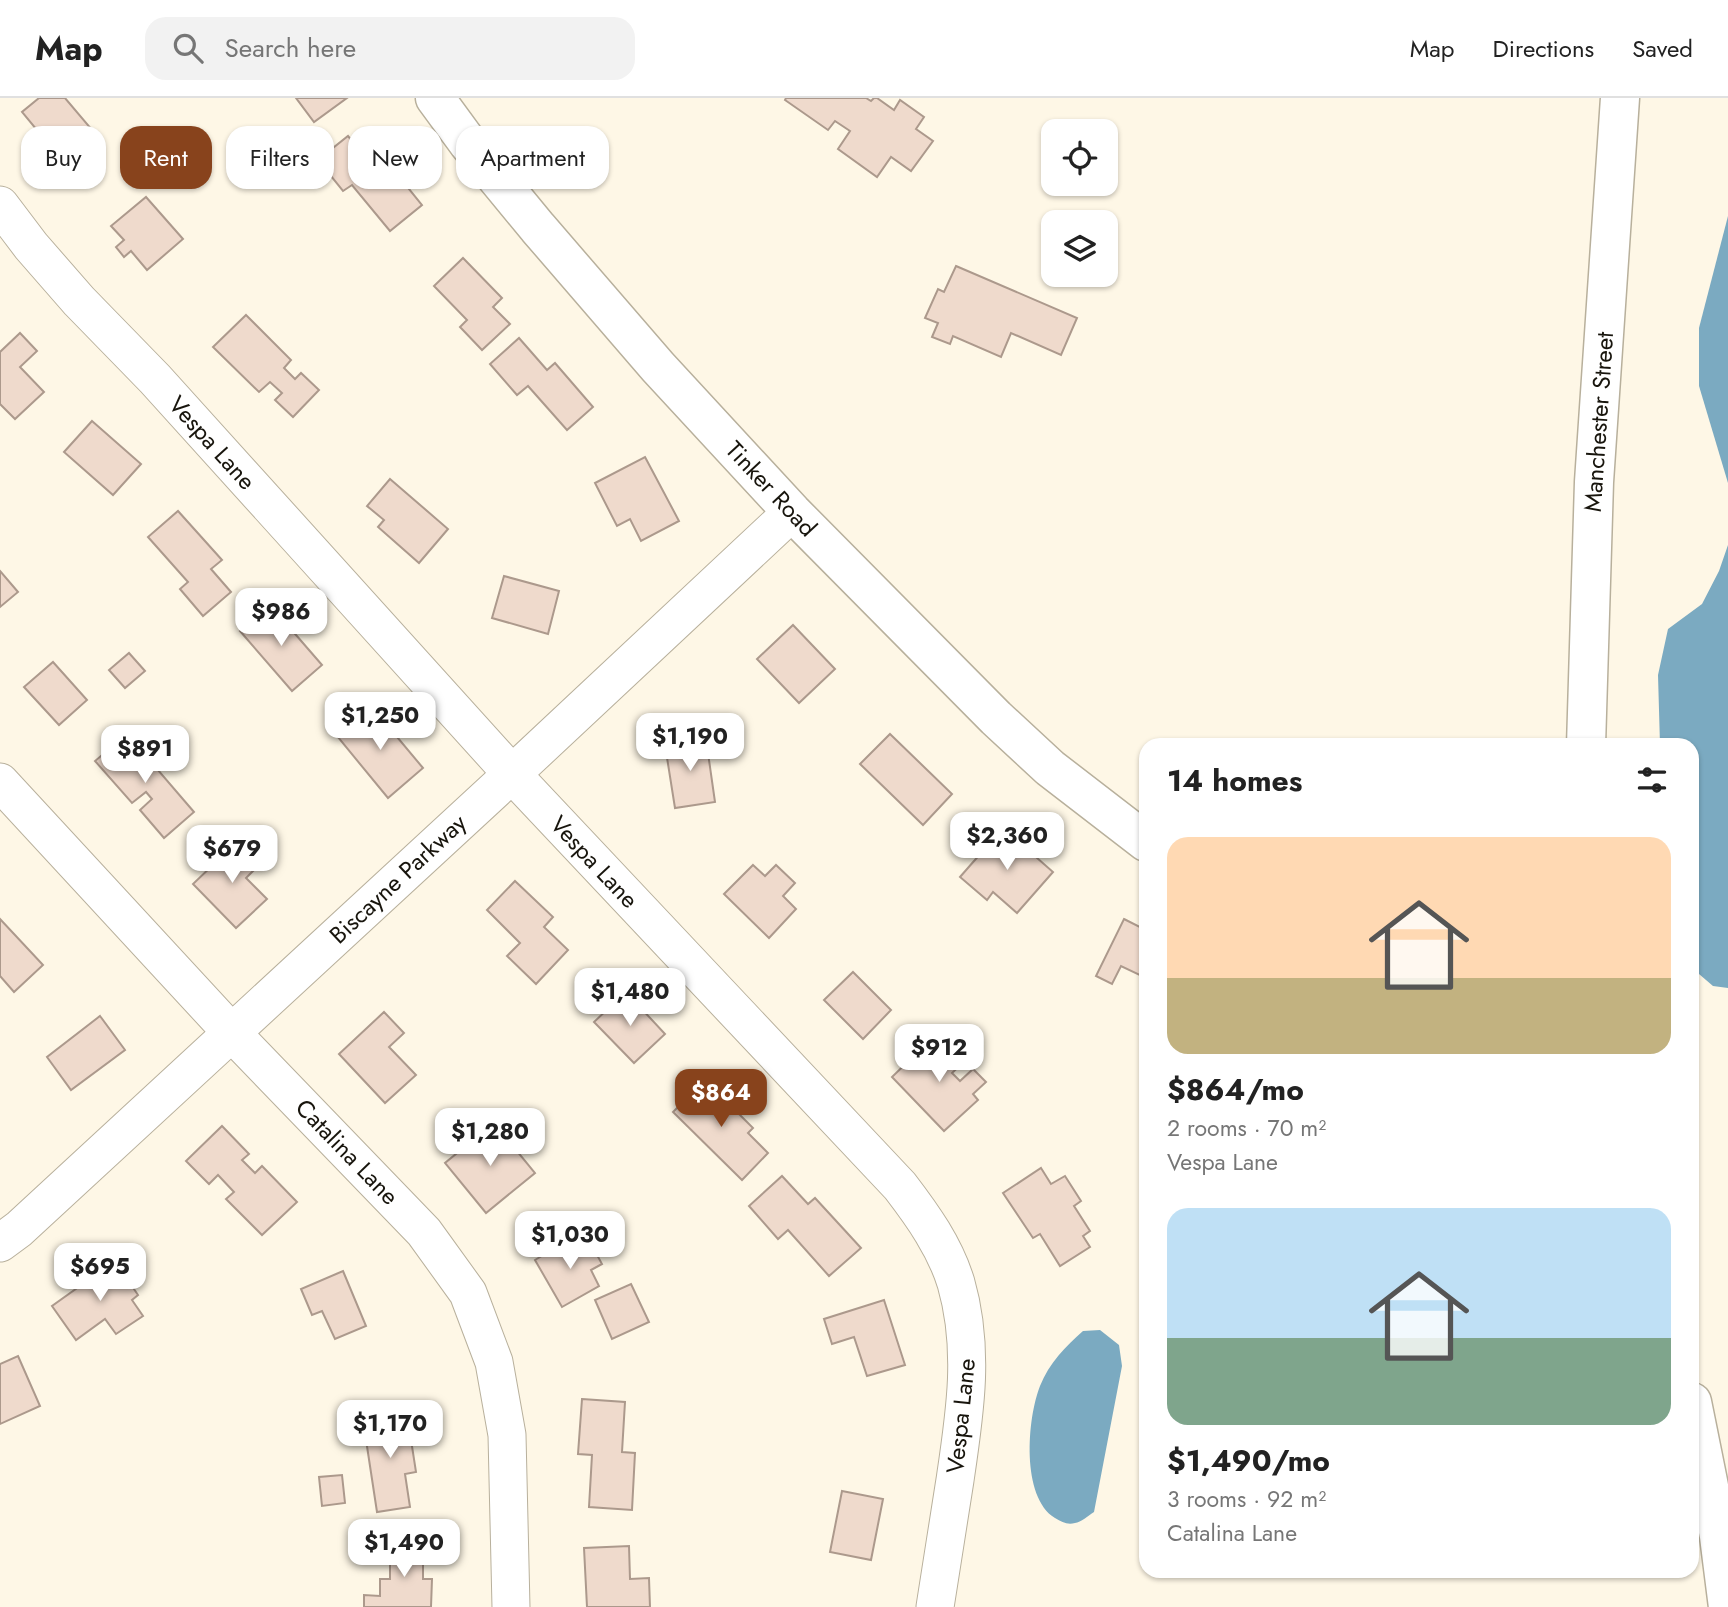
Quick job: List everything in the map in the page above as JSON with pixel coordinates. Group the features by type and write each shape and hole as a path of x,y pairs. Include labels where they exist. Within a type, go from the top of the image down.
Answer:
{"street":[{"name":"Tinker Road","path":"435,98 468,143 555,248 658,367 792,512 1050,768 1139,837"},
{"name":"Manchester Street","path":"1586,738 1594,482 1620,98"},
{"name":"Vespa Lane","path":"0,205 31,246 79,301 155,379 512,774 900,1186 922,1215 941,1247 956,1281 968,1354 963,1429 935,1607"},
{"name":"Biscayne Parkway","path":"0,1242 19,1230 792,512"},
{"name":"Catalina Lane","path":"0,782 231,1032 424,1232 468,1293 494,1362 507,1435 511,1607"},
{"path":"1699,1437 1719,1536 1728,1607"}],"water":[{"path":"1728,216 1728,483 1699,386 1699,328"},
{"path":"1728,545 1728,988 1713,986 1699,974 1699,738 1660,738 1658,675 1668,629 1702,604 1719,571"},
{"path":"1100,1330 1119,1345 1122,1366 1094,1512 1072,1524 1055,1518 1044,1508 1036,1493 1030,1456 1032,1418 1040,1386 1053,1362 1083,1331"}],"building":[{"path":"39,98 65,98 89,126 34,126 22,112"},
{"path":"296,98 347,98 314,122"},
{"path":"866,98 871,101 877,98 894,110 900,100 924,117 916,129 933,141 911,171 891,157 877,177 838,149 850,131 835,121 828,130 785,100"},
{"path":"348,136 348,188 343,191 334,180 334,147"},
{"path":"355,189 409,189 422,205 390,231"},
{"path":"146,197 183,239 147,270 131,251 124,257 116,247 124,240 111,226"},
{"path":"463,258 502,298 493,307 510,324 482,350 460,327 467,320 434,286"},
{"path":"956,266 1077,318 1061,355 1011,333 1001,357 953,336 950,344 932,337 938,323 925,318 938,289 944,292"},
{"path":"246,315 291,360 284,368 295,379 301,373 319,390 293,417 275,400 282,393 270,382 259,392 213,347"},
{"path":"20,333 37,351 20,367 44,392 15,419 0,404 0,352"},
{"path":"519,338 547,370 555,363 593,407 567,430 528,386 517,395 490,364"},
{"path":"92,421 141,464 113,495 64,452"},
{"path":"645,457 679,521 641,541 630,519 617,526 595,483"},
{"path":"390,479 448,529 419,563 378,527 384,520 367,506"},
{"path":"178,511 222,560 211,569 231,592 203,616 180,589 188,582 148,537"},
{"path":"0,571 18,592 0,607"},
{"path":"504,576 559,591 548,634 492,618"},
{"path":"270,605 322,665 292,691 240,631"},
{"path":"793,625 835,669 799,703 757,659"},
{"path":"129,653 145,671 125,688 109,670"},
{"path":"53,662 87,700 59,725 24,687"},
{"path":"372,707 423,768 388,798 337,736"},
{"path":"127,734 194,812 164,838 140,810 152,799 146,792 132,803 95,761"},
{"path":"890,734 952,794 923,825 860,764"},
{"path":"706,739 715,802 675,808 665,745"},
{"path":"1003,828 1053,872 1017,913 993,892 987,900 960,877"},
{"path":"239,840 261,863 246,878 267,899 236,928 193,884"},
{"path":"753,865 765,876 776,865 795,883 783,896 796,909 769,938 724,894"},
{"path":"515,881 553,917 544,927 568,950 536,984 507,956 520,943 487,910"},
{"path":"0,919 43,965 14,992 0,976"},
{"path":"1124,919 1139,926 1139,975 1121,966 1112,984 1096,976"},
{"path":"853,972 891,1010 863,1039 824,1000"},
{"path":"626,992 665,1034 634,1063 594,1022"},
{"path":"384,1012 404,1033 389,1047 416,1075 385,1103 339,1054"},
{"path":"100,1016 125,1050 71,1090 47,1057"},
{"path":"950,1043 966,1060 952,1073 960,1081 973,1069 986,1082 973,1094 978,1100 944,1131 892,1077 925,1045 936,1056"},
{"path":"705,1080 753,1128 748,1133 768,1153 742,1180 673,1112"},
{"path":"494,1123 535,1173 486,1213 445,1163"},
{"path":"222,1126 249,1154 242,1160 255,1173 262,1166 297,1202 262,1235 226,1199 234,1192 218,1175 209,1184 186,1161"},
{"path":"1041,1168 1051,1184 1065,1176 1081,1201 1074,1206 1090,1231 1083,1236 1090,1247 1060,1266 1040,1234 1033,1238 1003,1193"},
{"path":"782,1176 808,1204 815,1198 861,1248 829,1276 788,1230 778,1239 749,1206"},
{"path":"572,1238 579,1251 591,1244 602,1264 591,1270 599,1286 562,1307 535,1260"},
{"path":"115,1261 138,1295 132,1300 143,1316 116,1334 105,1319 76,1340 52,1306"},
{"path":"343,1271 366,1326 335,1339 322,1311 312,1315 301,1289"},
{"path":"631,1284 649,1322 612,1339 595,1300"},
{"path":"884,1300 905,1365 867,1376 854,1337 832,1344 824,1319"},
{"path":"18,1356 40,1406 0,1424 0,1364"},
{"path":"582,1399 625,1402 622,1452 635,1453 632,1510 589,1507 592,1455 578,1454"},
{"path":"407,1414 416,1472 405,1474 410,1507 377,1512 363,1420"},
{"path":"342,1475 345,1503 322,1506 319,1477"},
{"path":"842,1491 883,1499 871,1560 830,1552"},
{"path":"390,1540 423,1540 423,1579 432,1579 431,1607 364,1607 364,1595 380,1596 380,1579 390,1579"},
{"path":"629,1546 630,1579 649,1578 650,1607 587,1607 584,1548"}]}
